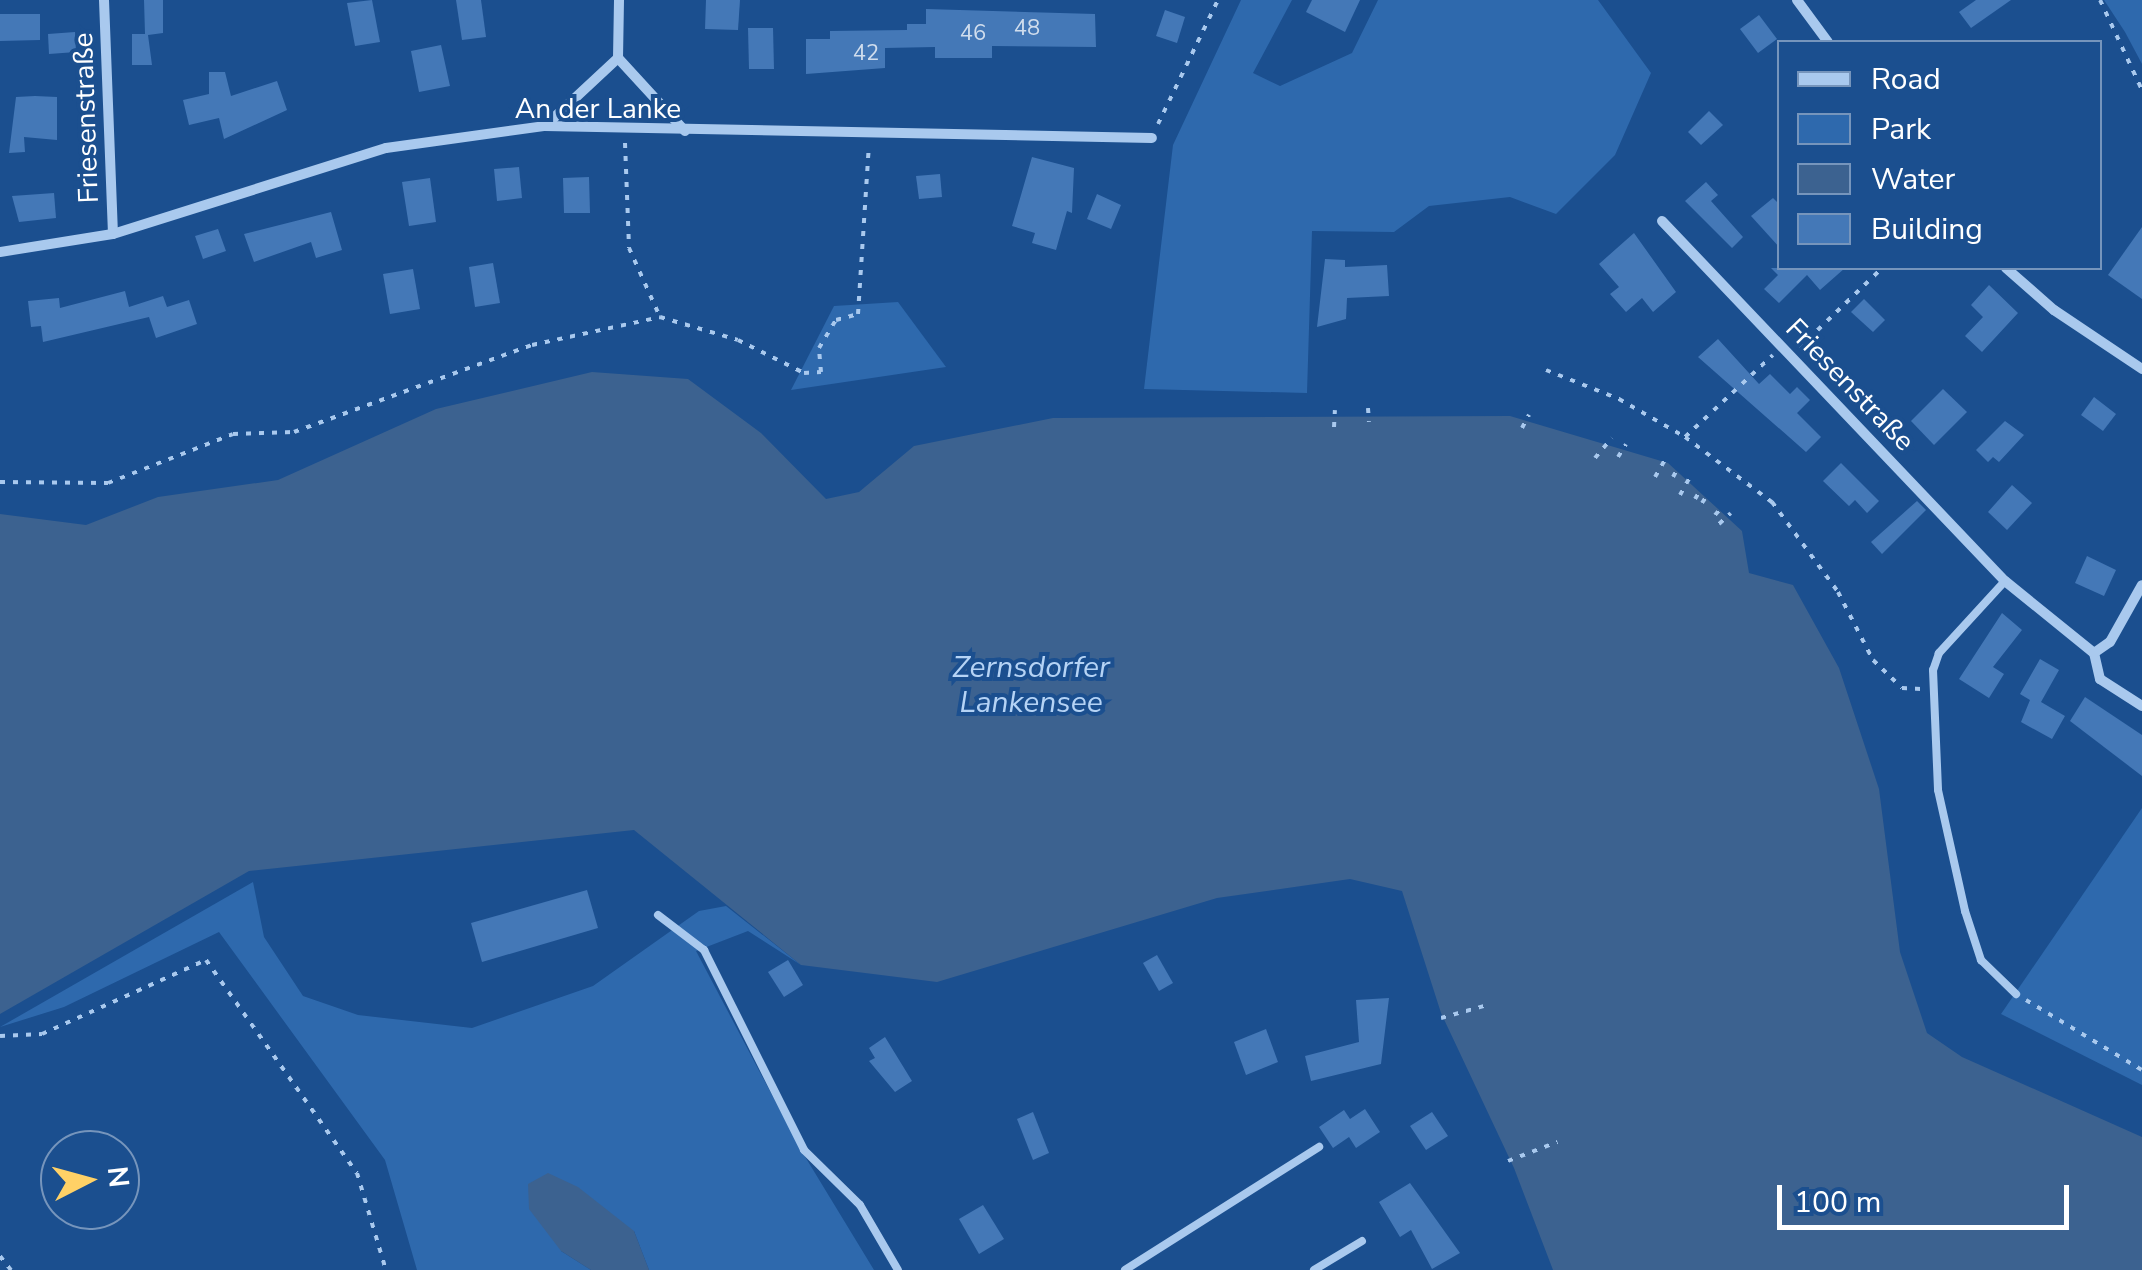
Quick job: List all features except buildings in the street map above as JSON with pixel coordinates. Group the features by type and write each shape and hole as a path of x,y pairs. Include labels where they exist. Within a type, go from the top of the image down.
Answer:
{"street":[{"name":"Friesenstraße","path":"104,0 114,234"},
{"path":"619,0 618,58 685,131"},
{"path":"1798,0 1827,40"},
{"path":"545,126 618,58"},
{"name":"An der Lanke","path":"0,252 114,234 386,148 545,126 1152,138"},
{"name":"Friesenstraße","path":"1662,221 2006,581 2094,654 2100,679 2142,706"},
{"path":"2008,270 2054,310 2142,368"},
{"path":"2094,654 2110,642 2142,586"}],"lane":[{"path":"2006,581 1940,653 1935,690 1938,790 1964,911 1981,960 2016,994"},
{"path":"658,915 704,950 804,1150 860,1205 898,1270"},
{"path":"1126,1270 1318,1147"},
{"path":"1314,1270 1362,1241"}],"path":[{"path":"1152,138 1218,0"},
{"path":"2100,0 2142,90"},
{"path":"624,128 629,248 660,316"},
{"path":"0,482 108,482 233,434 294,432 532,345 660,316 738,340 804,373 820,372 819,348 836,320 858,314 869,130"},
{"path":"1792,356 1880,270"},
{"path":"1685,436 1782,346"},
{"path":"1546,370 1619,399 1685,436 1772,502 1838,592 1873,660 1902,688 1935,690"},
{"path":"1368,408 1369,422"},
{"path":"1334,427 1335,410"},
{"path":"1522,428 1529,415"},
{"path":"1595,458 1612,438"},
{"path":"1618,456 1626,444"},
{"path":"1655,478 1664,460"},
{"path":"1672,477 1678,468"},
{"path":"1680,496 1691,476"},
{"path":"1695,499 1701,489"},
{"path":"1702,503 1708,494"},
{"path":"1715,515 1723,506"},
{"path":"1719,524 1731,513"},
{"path":"0,1036 42,1034 206,960 357,1173 386,1270"},
{"path":"2016,994 2105,1053 2142,1070"},
{"path":"1441,1018 1484,1006"},
{"path":"1508,1162 1556,1142"},
{"path":"0,1256 11,1270"}],"green space":[{"path":"1241,0 1292,0 1253,73 1280,86 1352,53 1378,0 1598,0 1651,73 1615,155 1556,214 1510,197 1429,206 1394,232 1312,231 1307,393 1144,389 1173,145"},
{"path":"2104,0 2142,0 2142,64 2125,32"},
{"path":"898,302 946,367 791,390 834,306"},
{"path":"2142,808 2142,1085 2001,1014"},
{"path":"253,882 264,937 303,996 358,1015 472,1028 593,986 699,911 726,906 801,965 748,931 696,951 801,1150 874,1270 649,1270 634,1231 561,1251 591,1270 417,1270 385,1160 219,932 64,1007 0,1027"}],"water":[{"name":"Zernsdorfer Lankensee","path":"592,372 688,379 761,433 826,499 859,492 914,446 1053,418 1510,416 1668,463 1742,531 1749,573 1793,585 1839,668 1879,789 1900,952 1927,1033 1962,1057 2142,1137 2142,1270 1553,1270 1514,1168 1441,1013 1402,891 1350,879 1217,898 937,982 801,965 634,830 249,871 0,1014 0,514 86,525 158,497 278,480 436,409"},
{"path":"548,1173 578,1187 634,1231 649,1270 591,1270 561,1251 529,1209 528,1184"}]}
